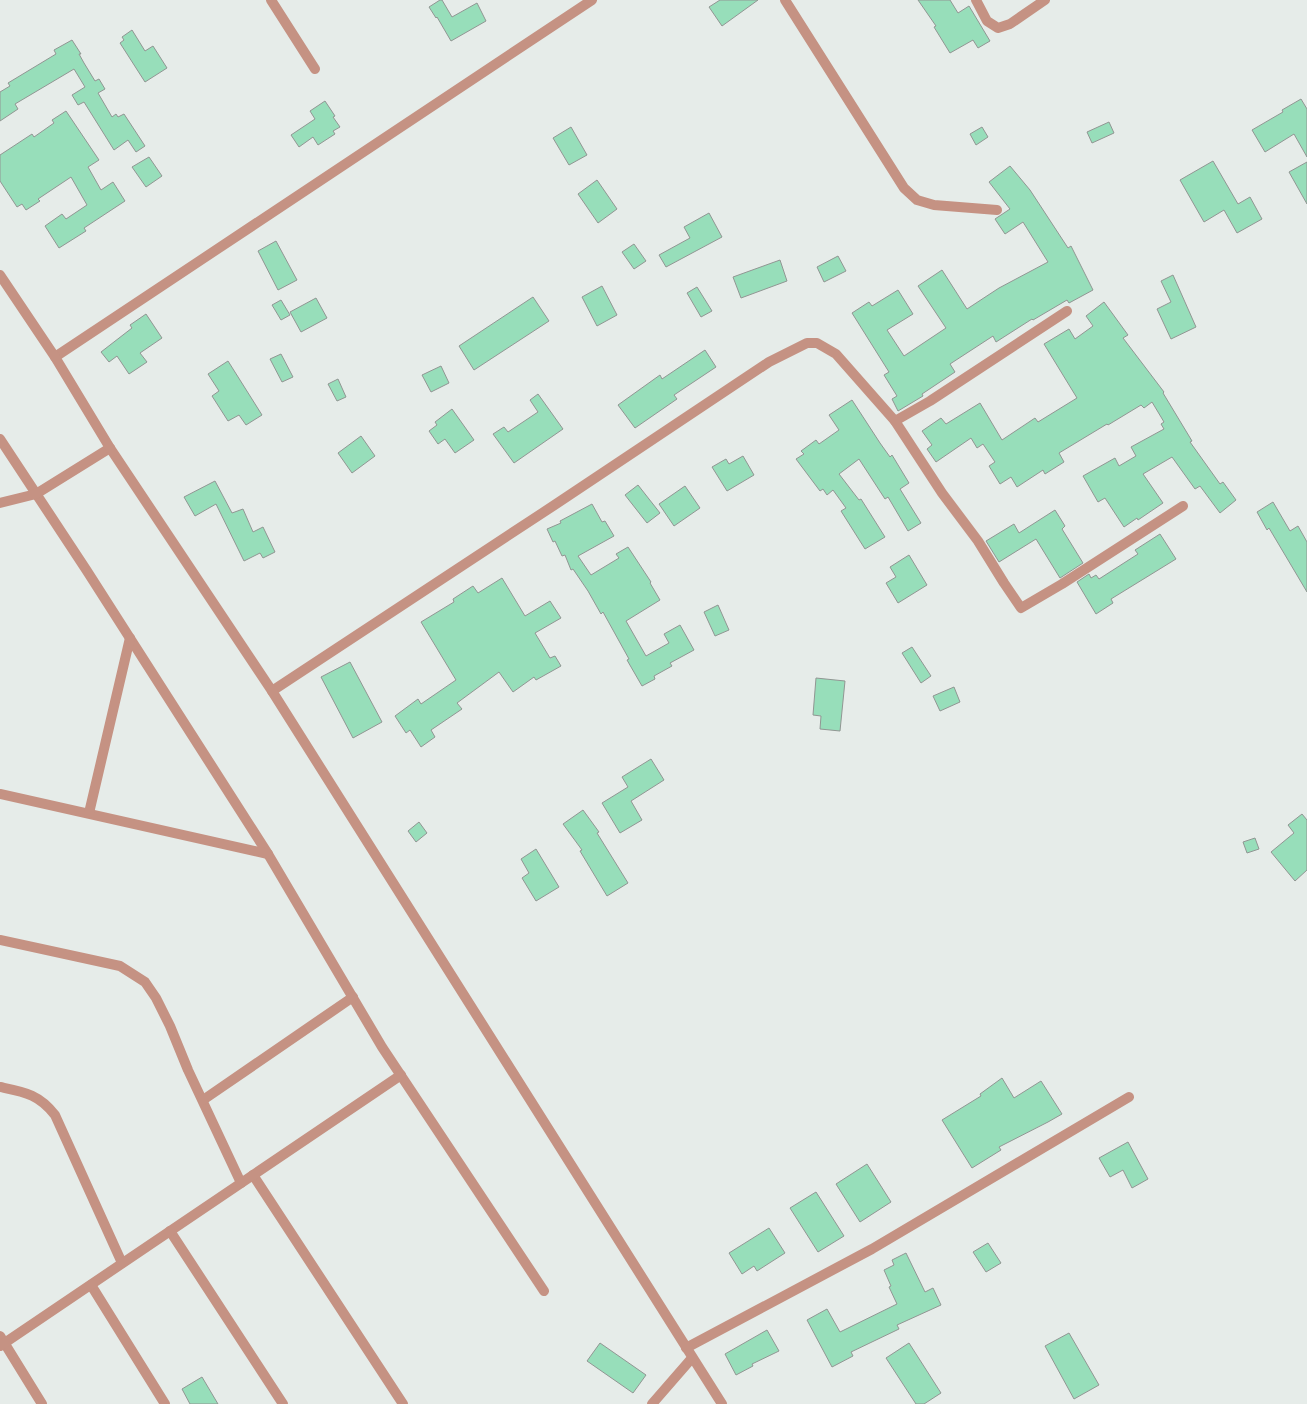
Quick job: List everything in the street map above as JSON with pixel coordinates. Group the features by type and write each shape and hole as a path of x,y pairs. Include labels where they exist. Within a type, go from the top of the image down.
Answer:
{"street":[{"path":"271,0 315,69"},
{"path":"55,357 592,0"},
{"path":"785,0 904,188 917,200 934,204 997,210"},
{"path":"976,0 987,21 998,28 1010,24 1044,0"},
{"path":"0,275 55,357 110,448 272,691 722,1404"},
{"path":"895,421 1067,312"},
{"path":"272,691 769,362 807,342 817,343 836,354 895,421 942,493 978,541 1021,608 1062,584 1183,506"},
{"path":"0,439 130,638 268,854 382,1047 544,1291"},
{"path":"0,503 36,494 110,448"},
{"path":"89,813 130,638"},
{"path":"0,794 268,854"},
{"path":"0,940 120,966 145,982 156,998 170,1026 241,1183"},
{"path":"203,1100 353,996"},
{"path":"42,1404 1,1342 91,1285 401,1075"},
{"path":"0,1087 25,1092 42,1101 55,1115 122,1263"},
{"path":"686,1348 872,1249 1129,1097"},
{"path":"253,1175 403,1404"},
{"path":"170,1231 283,1404"},
{"path":"91,1285 165,1404"},
{"path":"652,1404 692,1358"}],"building":[{"path":"442,0 452,17 477,3 486,21 451,41 437,17 436,18 429,7"},
{"path":"720,0 758,0 722,26 709,7"},
{"path":"918,0 950,0 958,13 969,6 990,41 978,48 973,40 950,53 934,27 936,26"},
{"path":"132,30 145,51 153,46 167,68 145,82 120,43 124,40 122,37"},
{"path":"72,40 95,81 99,79 105,89 98,93 112,117 116,114 118,117 124,114 145,146 136,152 128,140 114,150 84,102 78,105 72,95 85,87 74,69 15,104 18,109 0,121 0,92 10,86 8,83 56,54 54,50"},
{"path":"1301,99 1307,109 1307,157 1294,134 1265,152 1252,130 1283,112 1282,110"},
{"path":"325,101 340,127 333,131 335,134 318,145 313,137 299,147 291,135 315,119 310,111"},
{"path":"66,111 99,160 88,167 101,190 113,182 125,201 84,228 86,231 59,248 45,226 62,214 66,219 87,205 71,177 38,199 40,201 26,210 22,204 17,207 0,181 0,155 32,134 34,137 54,123 52,120"},
{"path":"1109,122 1114,133 1092,143 1087,132"},
{"path":"571,127 587,155 569,165 553,138"},
{"path":"982,127 988,137 976,145 970,134"},
{"path":"149,157 162,176 146,187 132,167"},
{"path":"1213,161 1238,204 1250,197 1262,219 1237,233 1224,210 1204,222 1180,180"},
{"path":"1307,162 1307,204 1289,172"},
{"path":"1010,166 1030,190 1068,248 1071,246 1093,290 1069,303 1067,300 1033,320 1032,319 996,342 993,336 950,364 955,372 922,394 923,396 898,411 892,399 897,396 884,375 889,372 852,313 869,302 872,306 898,290 913,314 887,330 904,356 946,328 918,286 942,270 967,309 999,288 1048,262 1023,222 1005,234 995,219 1010,209 989,182"},
{"path":"597,180 617,209 598,223 578,194"},
{"path":"709,213 722,237 666,267 659,255 690,238 684,227"},
{"path":"276,241 297,280 278,290 258,251"},
{"path":"634,244 646,261 634,269 622,252"},
{"path":"838,256 846,271 824,282 817,267"},
{"path":"780,260 787,281 741,298 733,277"},
{"path":"1173,275 1196,327 1171,339 1157,309 1171,302 1161,281"},
{"path":"602,286 617,315 597,326 582,297"},
{"path":"697,287 712,311 701,317 687,293"},
{"path":"533,297 549,321 474,370 459,346"},
{"path":"316,298 327,318 301,332 290,312"},
{"path":"281,300 290,315 281,320 272,305"},
{"path":"1104,302 1128,335 1123,338 1164,392 1163,393 1192,441 1190,442 1220,484 1223,482 1236,500 1220,513 1200,486 1195,489 1172,457 1143,474 1163,503 1138,520 1137,518 1124,527 1105,498 1098,502 1083,476 1115,458 1119,466 1136,456 1131,447 1164,429 1161,424 1164,422 1152,402 1144,408 1141,405 1059,453 1064,462 1045,474 1043,470 1017,487 1011,477 1000,484 989,466 995,462 983,444 977,448 971,438 936,462 927,449 932,445 922,431 941,418 946,424 980,403 1002,440 1035,418 1038,422 1077,398 1044,344 1069,329 1075,339 1093,326 1086,316"},
{"path":"146,314 162,338 140,353 147,362 129,374 117,356 109,362 101,352 132,328 130,325"},
{"path":"705,350 716,367 674,395 677,399 635,428 618,405 660,375 662,379"},
{"path":"281,354 293,377 282,382 270,359"},
{"path":"228,361 262,415 246,425 239,415 228,421 212,396 219,391 208,374"},
{"path":"441,366 449,383 431,392 422,375"},
{"path":"338,379 346,397 337,401 328,384"},
{"path":"538,394 563,429 514,463 493,434 504,427 508,432 538,412 530,400"},
{"path":"852,400 890,457 892,455 909,483 900,489 921,523 908,531 888,497 885,499 859,459 839,474 859,500 861,499 885,537 865,549 841,511 846,508 833,490 827,495 823,489 820,491 796,459 804,454 801,451 816,440 819,444 839,430 829,415"},
{"path":"452,409 474,440 455,453 445,439 438,444 429,431 437,425 435,422"},
{"path":"361,436 375,456 352,473 338,453"},
{"path":"743,456 754,475 727,491 712,467 726,459 729,464"},
{"path":"215,481 232,513 243,509 253,532 263,527 275,552 263,558 260,553 244,561 216,504 195,516 184,497"},
{"path":"638,485 660,513 647,523 625,495"},
{"path":"685,486 700,508 674,526 659,504"},
{"path":"1273,502 1290,531 1298,526 1307,542 1307,592 1269,528 1267,530 1257,512"},
{"path":"592,504 602,522 605,521 614,536 578,556 591,575 619,558 616,554 628,547 651,582 650,583 660,600 626,621 646,656 669,643 664,634 680,625 694,650 670,663 672,666 654,676 655,679 642,686 603,612 601,614 573,569 571,570 565,555 562,556 547,529 561,523 560,521"},
{"path":"1055,510 1065,526 1062,529 1083,563 1060,578 1036,539 999,562 986,541 1014,524 1019,533"},
{"path":"1160,534 1176,559 1111,599 1113,603 1096,614 1077,582 1089,574 1091,578 1096,575 1099,579 1138,554 1135,550"},
{"path":"909,555 927,585 898,603 886,583 896,577 890,567"},
{"path":"502,578 525,616 550,601 561,618 535,633 550,658 555,656 561,666 536,680 534,677 513,692 499,672 457,703 462,709 431,730 435,737 421,747 410,730 406,733 395,716 418,699 421,704 456,680 421,622 454,602 453,599 473,586 478,593"},
{"path":"718,605 729,630 715,636 704,612"},
{"path":"912,647 931,676 921,683 902,653"},
{"path":"350,662 382,722 353,738 321,677"},
{"path":"816,678 845,681 840,731 820,729 821,716 813,715"},
{"path":"954,687 960,702 940,711 933,696"},
{"path":"651,759 664,780 631,801 642,820 620,833 602,803 628,787 622,777"},
{"path":"583,810 599,832 597,833 628,883 607,896 580,851 582,850 563,824"},
{"path":"1302,814 1307,820 1307,870 1295,881 1271,852 1294,833 1288,825"},
{"path":"419,822 427,833 416,842 408,831"},
{"path":"1255,838 1259,849 1247,853 1243,842"},
{"path":"536,849 559,887 536,901 522,878 529,873 521,859"},
{"path":"1002,1078 1014,1098 1041,1081 1062,1114 999,1147 1001,1150 972,1168 942,1120 981,1096 980,1094"},
{"path":"1128,1142 1148,1179 1132,1188 1123,1170 1110,1177 1099,1158"},
{"path":"867,1164 891,1202 860,1222 836,1184"},
{"path":"816,1192 844,1236 818,1252 790,1208"},
{"path":"769,1228 785,1253 757,1271 754,1266 742,1274 729,1253"},
{"path":"988,1243 1001,1263 986,1272 973,1252"},
{"path":"906,1253 925,1292 933,1288 941,1305 897,1325 899,1329 851,1352 853,1356 832,1367 807,1320 827,1309 840,1332 897,1304 889,1287 891,1286 884,1270 894,1265 892,1260"},
{"path":"767,1330 779,1351 752,1364 753,1366 736,1375 725,1354"},
{"path":"1069,1333 1099,1385 1074,1399 1045,1346"},
{"path":"600,1343 646,1375 633,1393 587,1361"},
{"path":"909,1343 941,1393 924,1404 916,1404 886,1358"},
{"path":"202,1377 218,1404 190,1404 182,1389"}]}
